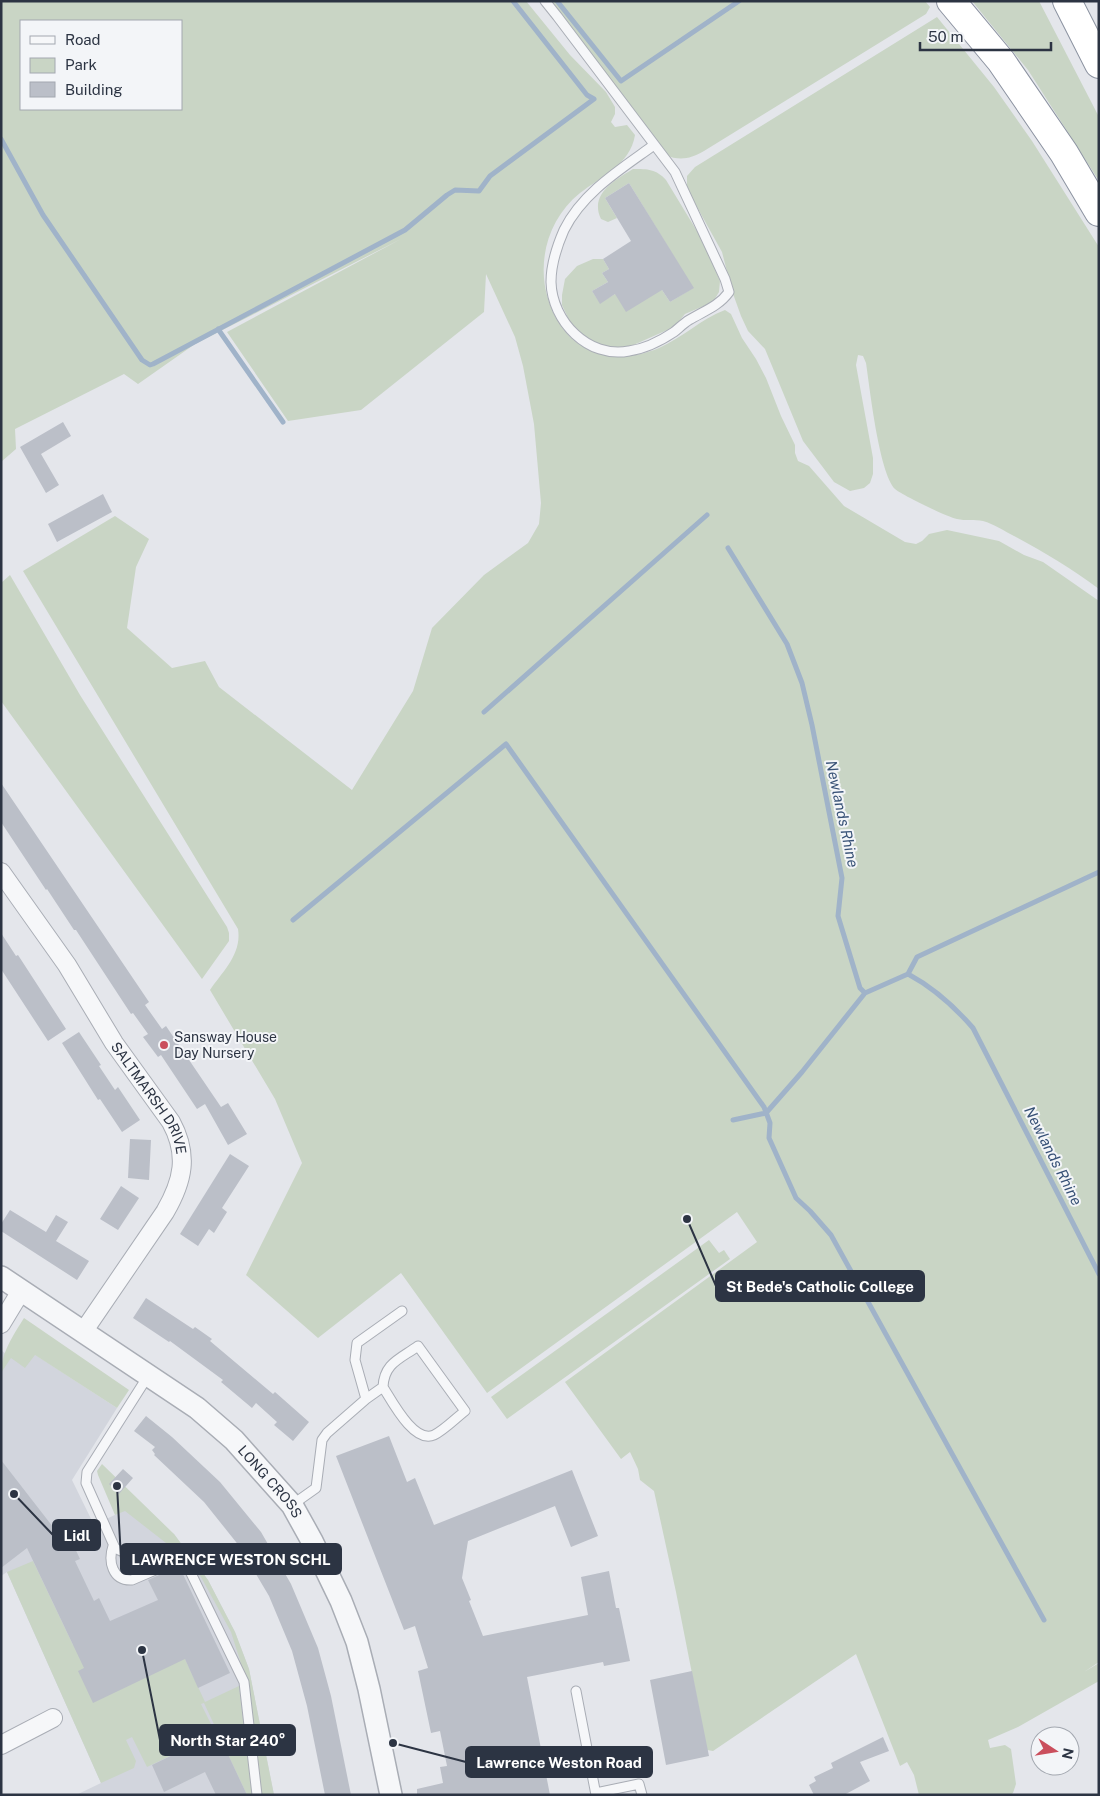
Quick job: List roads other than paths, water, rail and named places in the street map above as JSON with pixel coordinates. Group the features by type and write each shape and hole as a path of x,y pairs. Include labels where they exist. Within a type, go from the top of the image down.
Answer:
{"highway":[{"path":"951,1 1000,61 1064,153 1099,212"},
{"path":"1067,1 1099,64"}],"street":[{"name":"SALTMARSH DRIVE","path":"1,872 67,965 114,1043 171,1122 177,1132 181,1147 182,1169 174,1196 83,1332"},
{"name":"LONG CROSS","path":"1,1277 197,1408 234,1440 292,1505 342,1601 357,1642 370,1689 391,1795"},
{"path":"1,1324 21,1291"},
{"path":"1,1744 53,1718"}],"lane":[{"path":"545,1 675,172 726,278 729,292 714,307 688,321 673,332 641,348 615,353 596,349 589,346 576,335 564,321 558,309 553,296 551,282 556,253 564,230 586,200 600,185 654,145"},
{"path":"366,1399 355,1360 357,1343 402,1311"},
{"path":"418,1346 465,1411 433,1436 425,1436 414,1431 383,1388 383,1376 388,1367 418,1346"},
{"path":"148,1376 86,1475 86,1483 113,1546 110,1562 118,1576 129,1581 176,1560 186,1563"},
{"path":"292,1505 316,1488 322,1440 327,1433 366,1399 383,1388"},
{"path":"113,1546 124,1552 134,1554 166,1551 186,1563 244,1682 257,1795"},
{"path":"144,1554 150,1557 152,1562 144,1575"},
{"path":"576,1691 596,1794 639,1784 642,1795"}],"waterway":[{"path":"1,139 43,215 142,360 150,365 405,230 455,190 479,191 490,176 594,99 587,95 513,1"},
{"path":"557,1 621,81 739,1"},
{"path":"218,329 283,422"},
{"path":"484,712 707,515"},
{"name":"Newlands Rhine","path":"728,548 787,644 802,683 842,878 838,916 860,988 865,993 908,974 943,998 973,1028 1099,1274"},
{"path":"293,920 506,744 764,1107 770,1123 769,1138 796,1198 831,1235 1044,1620"},
{"path":"908,974 917,957 1099,872"},
{"path":"733,1120 766,1113 802,1072 865,993"}],"place":[{"name":"Sansway House Day Nursery","path":"164,1045"},
{"name":"St Bede's Catholic College","path":"687,1219"},
{"name":"LAWRENCE WESTON SCHL","path":"117,1486"},
{"name":"Lidl","path":"14,1494"},
{"name":"North Star 240°","path":"142,1650"},
{"name":"Lawrence Weston Road","path":"393,1743"}]}
